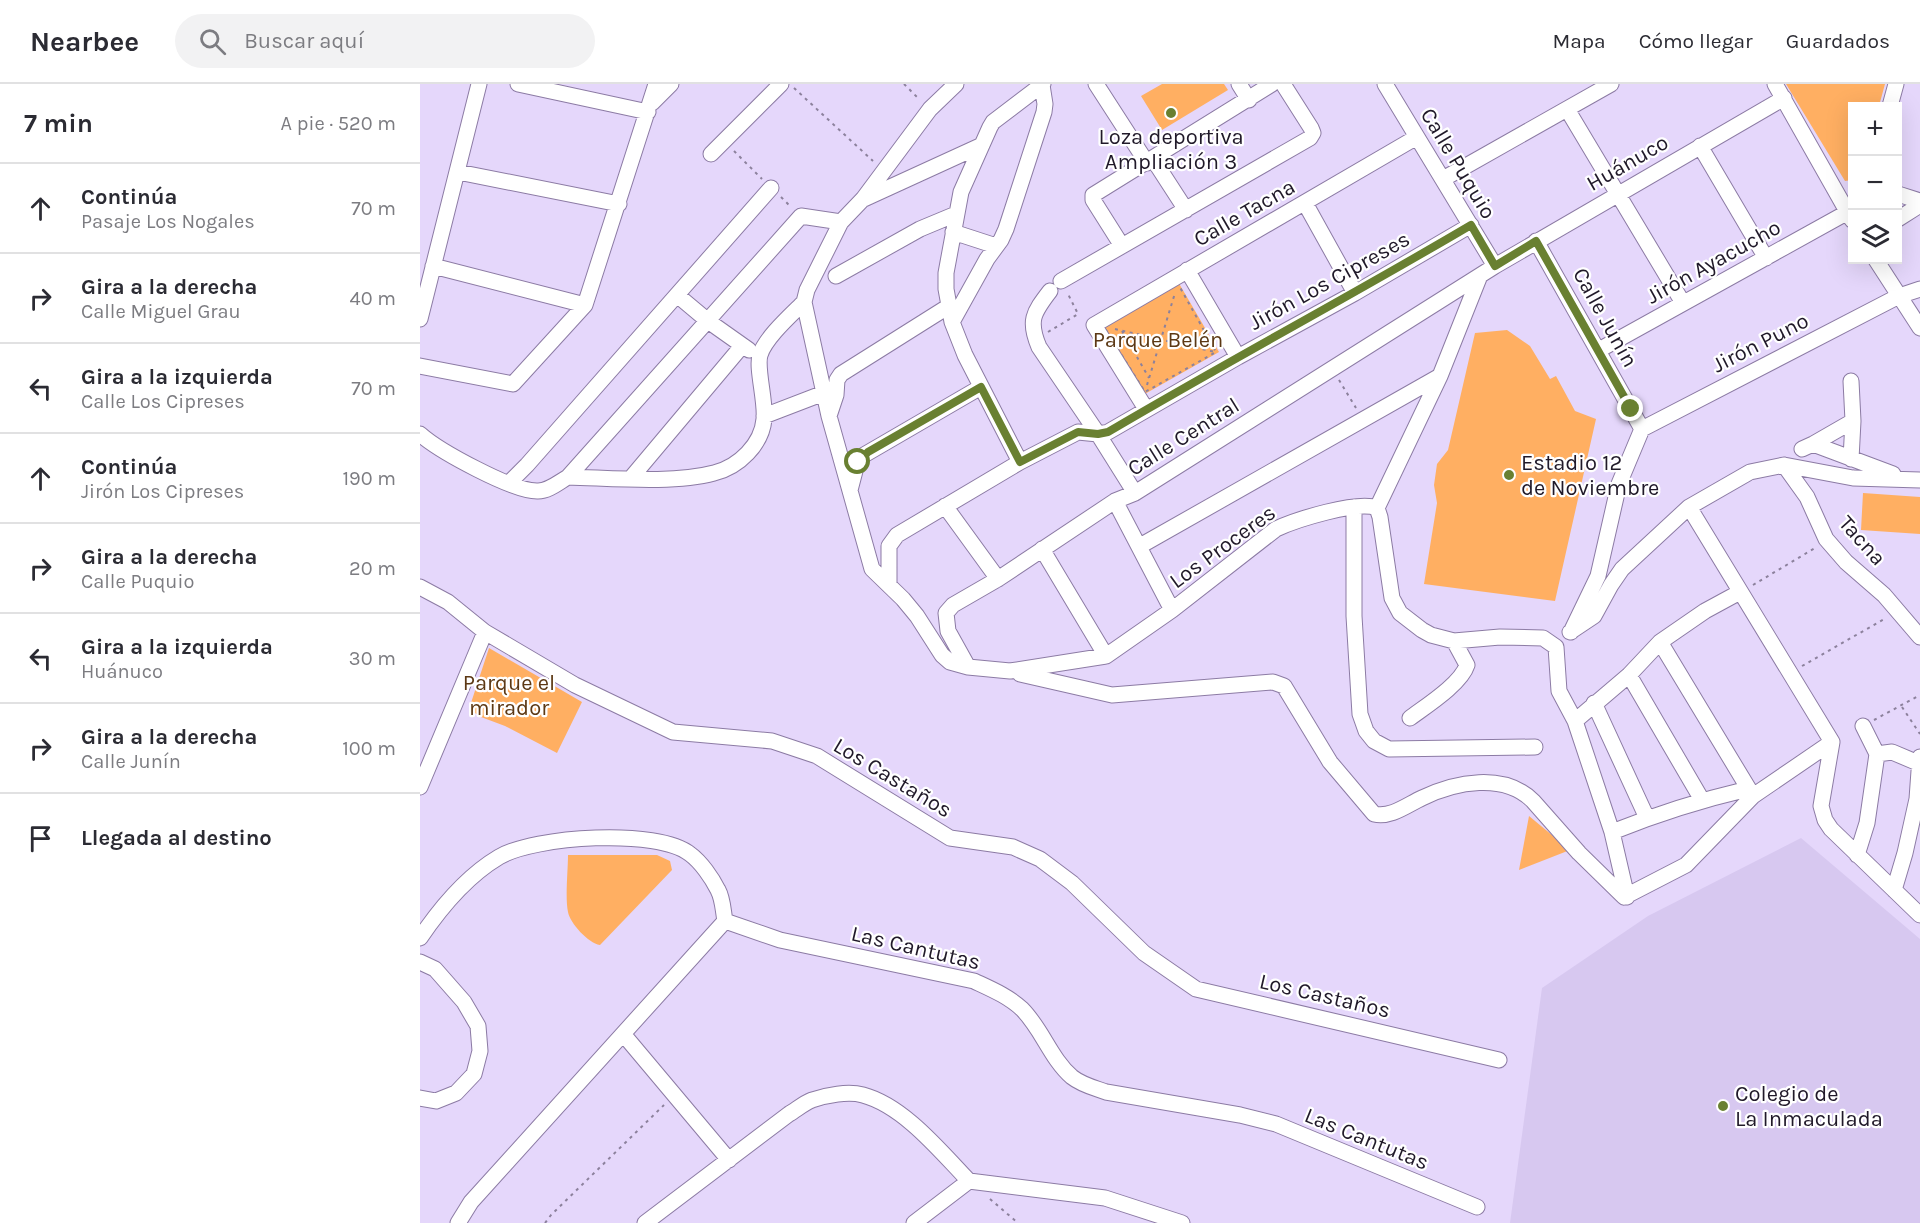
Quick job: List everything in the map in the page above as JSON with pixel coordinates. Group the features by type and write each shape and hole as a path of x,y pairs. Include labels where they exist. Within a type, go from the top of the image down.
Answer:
{"street":[{"path":"420,319 479,84"},
{"path":"518,84 648,109"},
{"path":"420,366 515,383 585,305 656,84"},
{"path":"648,109 671,84"},
{"path":"711,154 781,84"},
{"path":"850,490 829,416 804,302 807,290 842,222 863,199 930,109 956,84"},
{"path":"952,322 1006,229 1044,112 1042,84 993,122 961,192 946,273 952,322 981,387 1020,462"},
{"path":"1096,84 1186,210"},
{"path":"1239,84 1249,100"},
{"path":"1122,246 1092,197 1272,84"},
{"path":"1135,493 1039,347 1033,333 1032,322 1037,309 1056,286 1310,138 1313,133 1311,128 1283,84"},
{"name":"Calle Puquio","path":"1385,84 1495,266"},
{"path":"1443,179 1611,84"},
{"path":"1775,84 1848,211"},
{"path":"1891,102 1896,84"},
{"name":"Huánuco","path":"1495,266 1784,98"},
{"path":"1567,110 1683,303"},
{"name":"Calle Tacna","path":"1099,326 1417,137"},
{"path":"863,199 982,145"},
{"path":"1700,146 1766,258"},
{"path":"458,172 619,204"},
{"path":"509,483 771,188"},
{"path":"1902,196 1920,203"},
{"path":"1305,203 1355,293"},
{"path":"1902,216 1920,203"},
{"path":"837,276 920,229 956,214"},
{"path":"420,434 442,451 509,483 538,491 547,490 568,477 801,216 842,222"},
{"name":"Jirón Ayacucho","path":"1599,350 1766,258 1848,217"},
{"name":"Jirón Los Cipreses","path":"889,585 890,546 897,535 1020,462 1078,432 1098,434 1108,432 1471,225"},
{"path":"952,232 996,246"},
{"name":"Calle Junín","path":"1536,241 1642,429"},
{"path":"1879,264 1920,328"},
{"path":"433,266 585,305"},
{"name":"Calle Central","path":"968,667 948,630 946,613 952,605 998,579 1115,501 1135,493 1495,266"},
{"path":"1182,276 1238,357"},
{"path":"1479,278 1440,376 1377,508 1392,598 1400,613 1431,635 1454,641 1500,637 1542,638 1556,647"},
{"name":"Jirón Puno","path":"1642,429 1899,296 1920,289"},
{"path":"677,295 742,346 760,356"},
{"path":"568,477 685,478 715,473 745,456 759,437 765,416 760,356 773,335 804,302"},
{"path":"829,416 836,395 837,380 841,374 949,306"},
{"path":"1099,326 1146,409"},
{"path":"631,478 742,346"},
{"path":"1140,546 1440,376"},
{"path":"1851,381 1853,421 1851,459"},
{"path":"850,490 856,467 864,455 981,387"},
{"path":"765,416 824,393"},
{"path":"1853,421 1807,446 1915,480"},
{"path":"1570,632 1598,576 1619,484 1642,429"},
{"path":"1627,897 1612,832 1575,721 1559,691 1556,647 1570,632 1594,616 1622,569 1689,507 1750,472 1784,465 1852,478 1915,480"},
{"name":"Tacna","path":"1784,465 1807,497 1828,541 1846,562 1898,610 1920,637"},
{"name":"Los Proceres","path":"850,490 872,569 917,616 942,655 950,662 968,667 1010,671 1106,656 1172,610 1276,529 1289,522 1354,507 1377,508"},
{"path":"1115,501 1172,610"},
{"path":"945,506 998,579"},
{"path":"1354,507 1360,714 1366,731 1374,741 1389,749 1535,747"},
{"path":"1689,507 1832,742 1821,806 1825,820 1831,829 1920,915"},
{"path":"1042,549 1106,656"},
{"name":"Los Castaños","path":"420,587 448,602 485,632 575,685 673,732 772,741 817,756 950,838 1013,847 1040,859 1072,884 1144,953 1196,989 1499,1060"},
{"path":"1575,721 1629,675 1660,642 1705,611 1740,592"},
{"path":"420,787 485,632"},
{"path":"1410,718 1446,690 1465,670 1467,665 1454,641"},
{"path":"1660,642 1750,793"},
{"path":"1010,671 1112,695 1279,683 1284,686 1330,762 1374,814 1382,816 1425,796 1458,785 1498,783 1516,788 1533,801 1621,896 1627,897 1686,865 1750,793 1832,742"},
{"path":"1629,675 1701,800"},
{"path":"1594,703 1647,818"},
{"path":"1857,855 1867,824 1877,753 1863,726"},
{"path":"1877,753 1892,752 1919,760 1917,800 1894,890"},
{"path":"1612,832 1701,800 1750,793"},
{"path":"422,930 460,887 500,856 545,842 624,838 665,842 689,853 719,891 725,921 471,1202 458,1223"},
{"name":"Las Cantutas","path":"725,921 780,940 974,981 1003,994 1023,1010 1072,1077 1087,1086 1106,1092 1240,1115 1276,1124 1477,1207"},
{"path":"420,962 435,969 464,1002 478,1026 480,1051 474,1074 456,1093 436,1101 420,1098"},
{"path":"624,1035 729,1160"},
{"path":"645,1223 789,1114 811,1101 838,1095 861,1095 883,1103 927,1138 969,1181 1105,1198 1182,1223"},
{"path":"914,1223 969,1181"}],"path":[{"path":"790,84 884,171"},
{"path":"904,84 930,109"},
{"path":"1099,326 1177,282 1182,276"},
{"path":"1145,392 1182,276"},
{"path":"1182,276 1216,352"},
{"path":"1047,333 1078,314 1056,286"},
{"path":"1099,326 1216,352"},
{"path":"1099,326 1145,392"},
{"path":"1122,331 1149,378"},
{"path":"1145,392 1216,352"},
{"path":"1332,370 1363,418"},
{"path":"1740,592 1828,541"},
{"path":"1790,673 1898,610"},
{"path":"1901,705 1920,734"},
{"path":"545,1223 674,1095"},
{"path":"969,1181 1017,1223"}],"shaded area":[{"name":"Colegio de La Inmaculada","path":"1801,838 1920,939 1920,1223 1510,1223 1542,988 1648,916"}],"green space":[{"name":"Loza deportiva Ampliación 3","path":"1162,84 1224,84 1228,90 1162,130 1141,96"},
{"path":"1786,84 1885,84 1880,102 1848,102 1848,181 1845,181"},
{"name":"Parque Belén","path":"1177,280 1219,352 1143,395 1101,326"},
{"name":"Estadio 12 de Noviembre","path":"1507,330 1530,346 1550,379 1556,376 1575,411 1596,419 1555,601 1424,584 1437,503 1434,485 1437,464 1448,450 1475,333"},
{"path":"1863,493 1920,497 1920,534 1861,530"},
{"name":"Parque el mirador","path":"489,648 582,702 557,753 469,709"},
{"path":"1529,816 1570,850 1519,870"},
{"path":"568,855 657,855 670,861 672,870 600,945 585,937 569,916"}],"place":[{"name":"Loza deportiva Ampliación 3","path":"1171,113"},
{"name":"Estadio 12 de Noviembre","path":"1509,475"},
{"name":"Colegio de La Inmaculada","path":"1723,1106"}],"route":[{"path":"858,462 868,452 981,387 1020,462 1078,432 1098,434 1108,432 1471,225 1495,266 1536,241 1631,409"}]}
